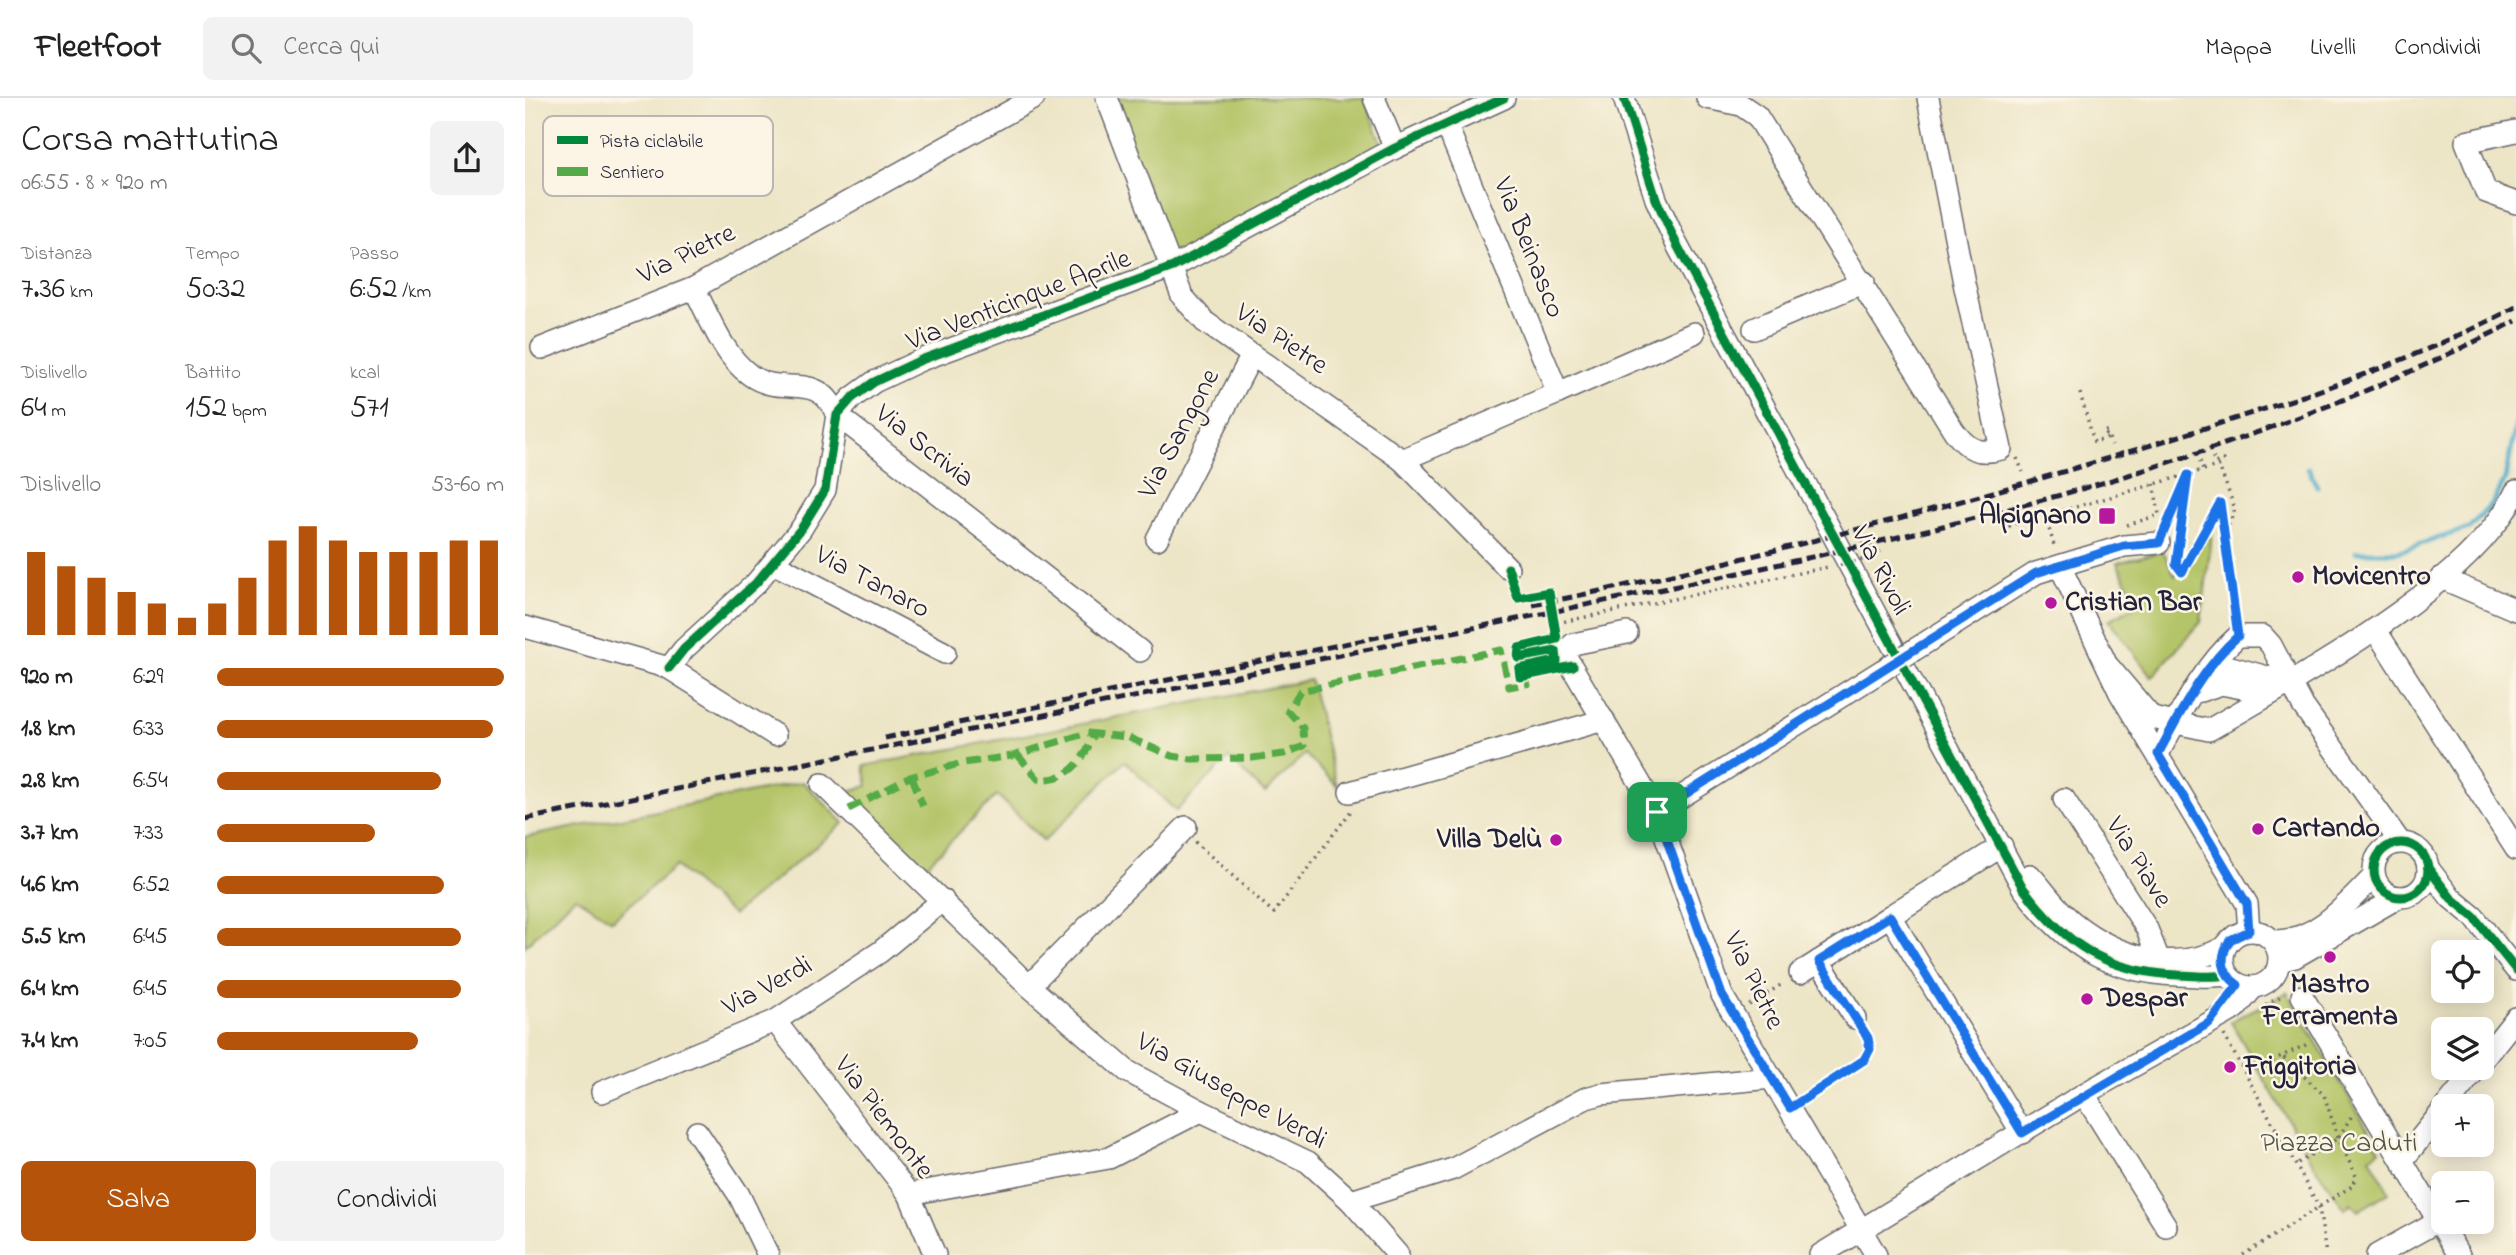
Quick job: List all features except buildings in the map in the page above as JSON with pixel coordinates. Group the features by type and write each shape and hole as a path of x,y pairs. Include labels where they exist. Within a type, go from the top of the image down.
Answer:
{"street":[{"name":"Via Pietre","path":"542,348 694,288 1034,98"},
{"name":"Via Pietre","path":"1107,98 1182,296 1205,323 1402,460 1508,568"},
{"path":"1374,98 1395,148"},
{"name":"Via Venticinque Aprile","path":"837,415 852,398 874,382 921,359 1173,267 1395,148 1504,98"},
{"name":"Via Rivoli","path":"1624,98 1656,199 1675,243 2023,888 2064,935 2092,954 2119,967 2149,974 2208,978 2245,988"},
{"path":"1707,98 1741,104 1757,116 1864,282 1954,431 1972,450 1984,453 2001,449 1964,283 1928,98"},
{"name":"Via Beinasco","path":"1447,124 1558,393"},
{"path":"2516,131 2466,142 2486,192 2516,203"},
{"path":"1754,328 1864,282"},
{"name":"Via Scrivia","path":"694,288 725,346 750,375 781,386 814,387 830,398 837,415 1140,651"},
{"path":"1402,460 1694,333"},
{"name":"Via Sangone","path":"1157,539 1252,355"},
{"path":"669,668 684,649 756,583 801,529 825,490 837,415"},
{"path":"2109,667 2152,718 2209,730 2375,629 2441,578 2490,533 2516,491"},
{"path":"1657,812 2036,573 2057,556 2159,543"},
{"path":"2057,556 2134,717 2247,904 2249,931"},
{"name":"Via Tanaro","path":"773,563 945,653"},
{"path":"2441,578 2516,610"},
{"path":"525,627 669,668 775,735"},
{"path":"2375,629 2516,849"},
{"path":"1557,649 1627,633"},
{"path":"2158,754 2190,694 2221,651 2238,636 2263,636 2271,645 2289,683 2400,842 2417,848 2428,868 2451,898 2474,917 2516,970"},
{"name":"Via Pietre","path":"1557,649 1604,720 1657,812 1710,965 1733,1015 1876,1255"},
{"path":"2190,694 2221,684 2263,692 2289,683"},
{"path":"1350,792 1604,720"},
{"name":"Via Giuseppe Verdi","path":"822,784 1030,986 1127,1071 1201,1111 1308,1162 1351,1201 1386,1251"},
{"name":"Via Piave","path":"2064,799 2147,929 2159,960"},
{"path":"1030,986 1184,829"},
{"path":"2400,842 2381,851 2375,860 2374,876 2385,892 2451,898"},
{"path":"1800,973 2002,846"},
{"name":"Via Rivoli","path":"2002,846 2074,923 2122,951 2159,960 2188,961 2208,956 2225,947"},
{"path":"2245,988 2222,962 2225,947 2237,934 2249,931 2261,933 2276,951 2295,957 2408,895 2427,879 2428,868"},
{"path":"1820,1255 2084,1094 2215,1027 2245,988 2273,978 2276,951 2286,942 2305,936 2349,902 2374,876"},
{"name":"Via Verdi","path":"602,1092 775,1021 880,952 943,900"},
{"path":"1890,916 2022,1133"},
{"path":"1819,961 1855,1018"},
{"path":"2302,996 2431,1209"},
{"path":"2494,1046 2516,1018"},
{"name":"Via Piemonte","path":"775,1021 909,1194 935,1255"},
{"path":"1351,1201 1453,1169 1586,1098 1601,1094 1772,1079"},
{"path":"2456,1094 2467,1080"},
{"path":"2084,1094 2166,1226"},
{"path":"909,1194 1109,1158 1201,1111"},
{"path":"2402,1161 2431,1124"},
{"path":"697,1132 739,1195 768,1255"},
{"path":"2378,1255 2431,1225"},
{"path":"2446,1234 2459,1255"}],"path":[{"path":"2080,393 2094,442 2109,438"},
{"path":"2109,430 2103,432 2112,445"},
{"path":"2008,518 2010,526 2031,521 2224,464 2223,460 2215,463 2213,457"},
{"path":"2200,461 2203,470"},
{"path":"2221,471 2235,509 2224,536"},
{"path":"2188,475 2176,564 2182,572 2220,503 2238,636"},
{"path":"2159,543 2188,475"},
{"path":"2120,527 2159,515 2154,484"},
{"path":"2022,514 2023,521 2031,521"},
{"path":"2045,516 2057,556"},
{"path":"2057,556 2067,542"},
{"path":"1557,649 1552,624 1840,565 1865,559 1881,551"},
{"path":"1552,612 1557,649"},
{"path":"1184,829 1275,913 1352,814 1350,792"},
{"path":"1733,1015 1800,973"},
{"path":"2245,988 2302,996"},
{"path":"1790,1108 1864,1060 1870,1049 1868,1038 1855,1018"},
{"path":"2215,1027 2247,1072 2298,1163 2319,1207 2326,1255"},
{"path":"2247,1072 2281,1055 2328,1037"},
{"path":"2243,1255 2352,1186 2356,1177 2338,1138 2324,1096 2281,1055"},
{"path":"2298,1163 2338,1138 2364,1097"}],"green space":[{"path":"1116,98 1364,98 1386,153 1173,267"},
{"path":"2213,527 2201,622 2152,677 2109,620 2138,604 2117,563 2163,551 2175,576"},
{"path":"1310,680 1337,786 1305,754 1265,793 1229,758 1176,811 1125,761 1044,841 997,795 924,868 857,806 848,791 868,786 864,766"},
{"path":"803,782 844,823 733,915 676,866 612,920 575,897 525,946 525,837"},
{"name":"Piazza Caduti","path":"2287,992 2380,1150 2370,1157 2389,1192 2358,1211 2351,1203 2345,1209 2314,1165 2231,1022"}],"waterway":[{"path":"2356,552 2397,552 2469,528 2493,503 2505,480 2516,424"},
{"path":"2308,468 2317,486"}],"railway":[{"path":"1533,605 1766,553 2075,468 2337,384 2428,349 2516,307"},
{"path":"525,819 1488,625 1883,541 2142,471 2270,428 2394,378 2516,321"},
{"path":"885,738 1441,624"}],"marked path":[{"path":"849,809 910,777 963,763 1012,756 1087,733 1127,737 1172,756 1192,759 1252,758 1284,754 1304,746 1303,728 1288,711 1300,691 1501,650 1509,687 1531,683"},
{"path":"1017,754 1038,779 1058,777 1067,773 1080,760 1094,733"},
{"path":"912,777 923,806"}],"cycle path":[{"path":"669,668 684,649 756,583 801,529 825,490 837,415 852,398 874,382 921,360 1173,267 1395,148 1504,98"},
{"path":"1624,98 1656,199 1676,243 2023,888 2071,939 2108,961 2152,973 2226,975"},
{"path":"1508,568 1518,598 1549,592 1557,639 1519,648 1518,658 1556,651 1557,661 1519,669 1520,677 1573,666"},
{"path":"2401,843 2420,851 2428,870 2420,889 2401,897 2382,889 2374,870 2382,851 2401,843"},
{"path":"2428,868 2451,898 2474,917 2516,970"}],"place":[{"name":"Alpignano","path":"2107,516"},
{"name":"Movicentro","path":"2298,577"},
{"name":"Cristian Bar","path":"2051,603"},
{"name":"Cartando","path":"2258,829"},
{"name":"Villa Delù","path":"1556,840"},
{"name":"Mastro Ferramenta","path":"2330,957"},
{"name":"Despar","path":"2087,999"},
{"name":"Friggitoria","path":"2230,1067"}],"route":[{"path":"2188,475 2176,564 2182,572 2220,503 2238,636 2221,651 2190,694 2158,754 2247,904 2249,931 2237,934 2230,940 2222,956 2226,975 2238,985 2209,1023 2084,1094 2022,1133 1890,916 1819,961 1868,1038 1870,1049 1864,1060 1790,1108 1722,995 1657,812 2036,573 2124,546 2159,543 2188,475"}]}
